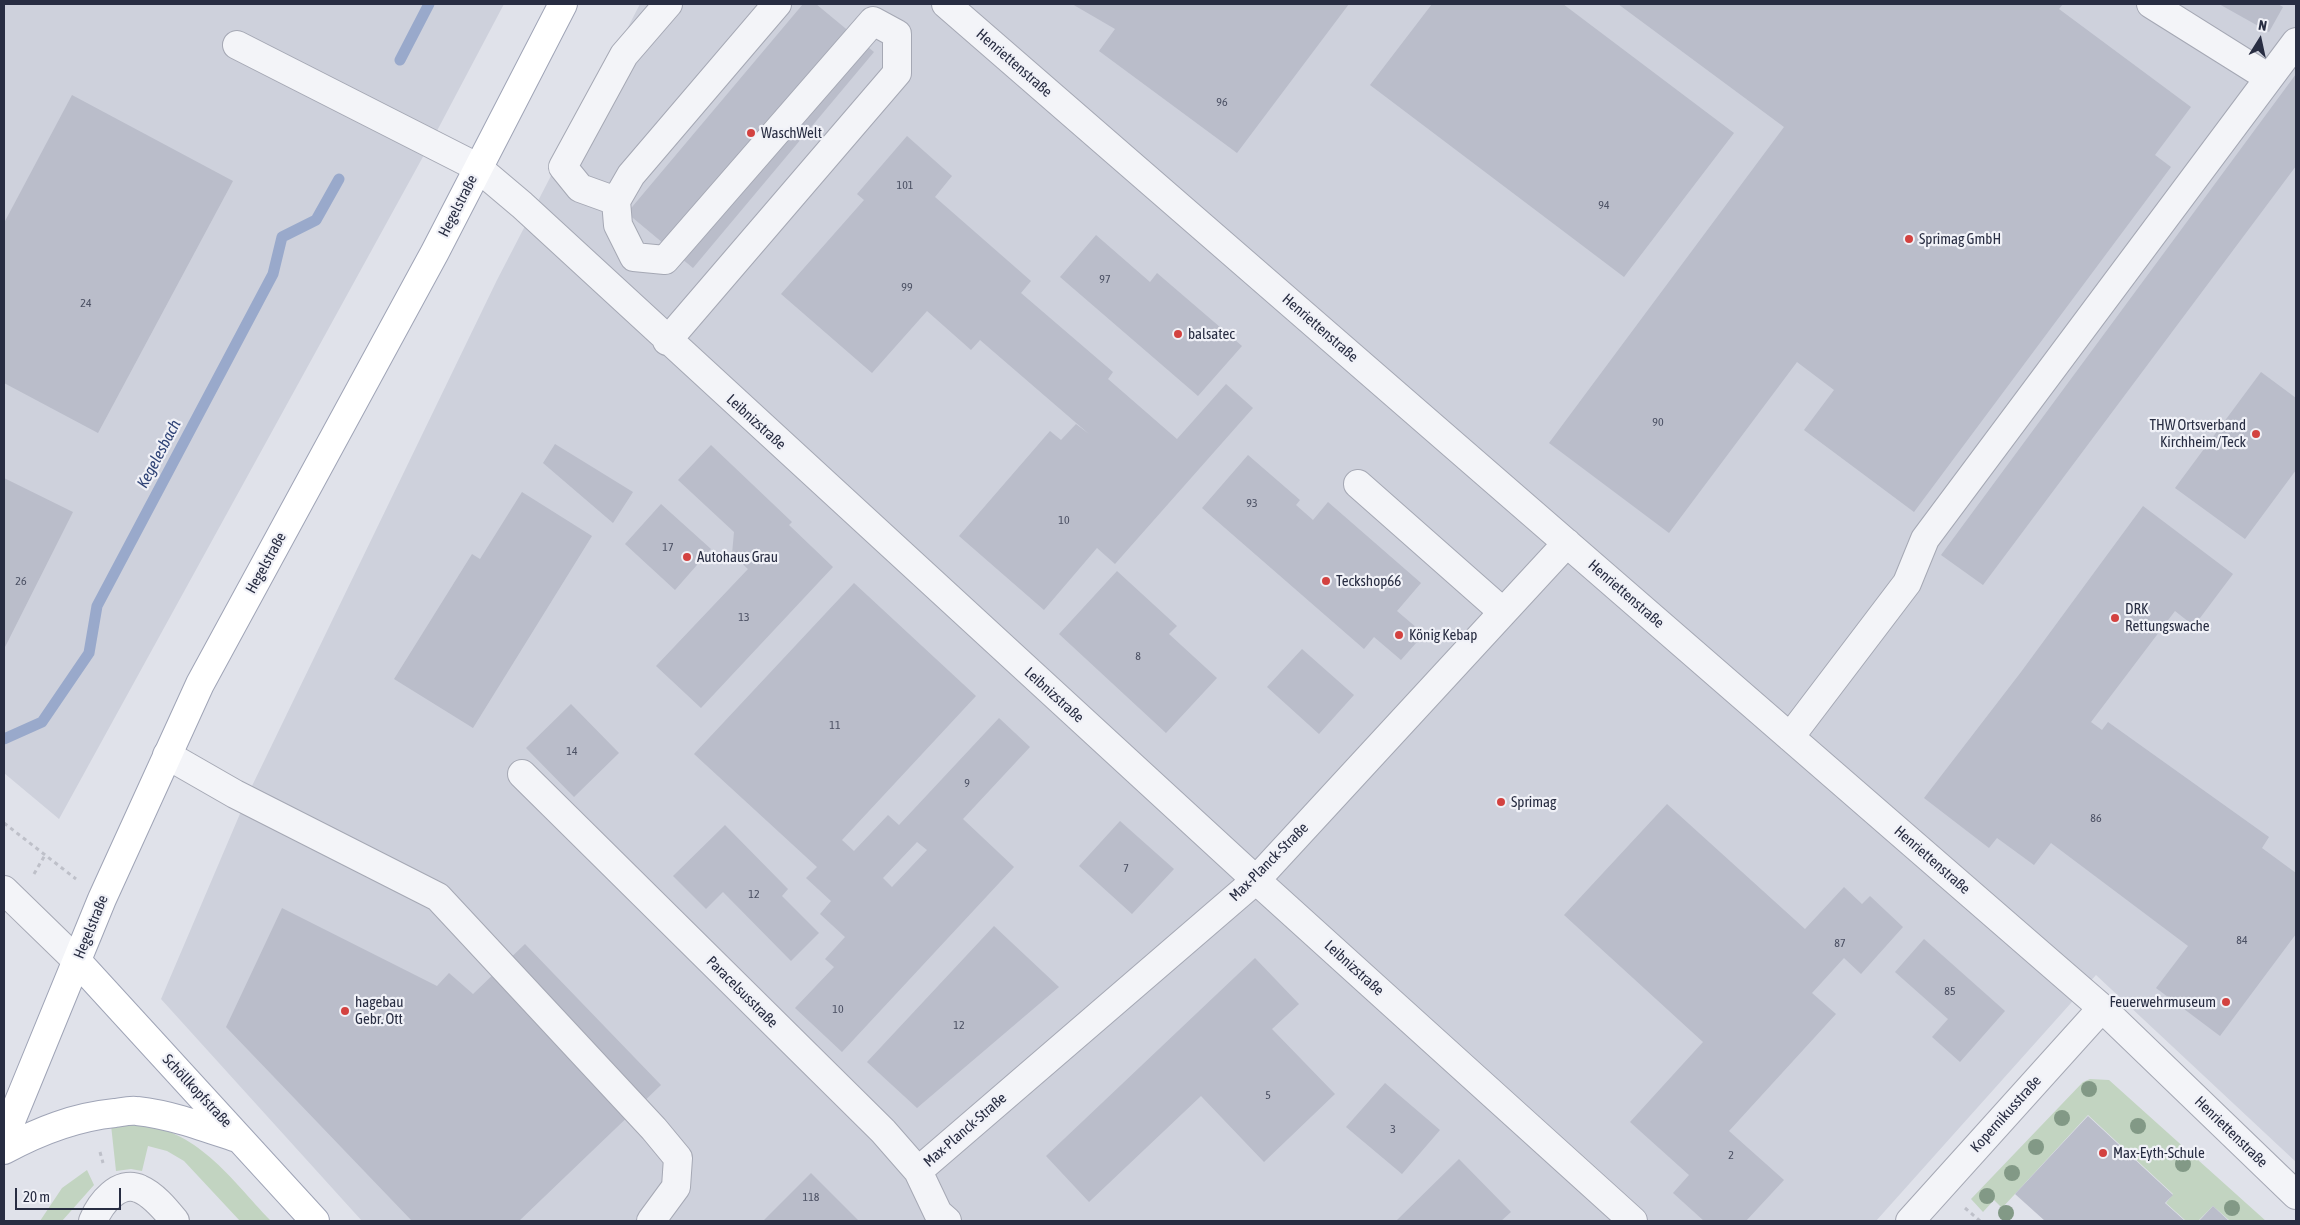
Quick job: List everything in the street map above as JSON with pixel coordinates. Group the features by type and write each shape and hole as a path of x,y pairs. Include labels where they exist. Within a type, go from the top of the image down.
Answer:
{"main road":[{"name":"Hegelstraße","path":"4,1138 102,899 200,684 435,252 562,4"},
{"name":"Schöllkopfstraße","path":"77,961 242,1139 315,1221"},
{"path":"4,1150 38,1132 73,1120 136,1110 186,1121 242,1139"}],"street":[{"path":"616,201 580,188 563,167 624,55 668,4"},
{"path":"668,341 897,73 897,34 873,21 665,260 634,256 618,225 616,201 631,174 777,4"},
{"name":"Henriettenstraße","path":"946,4 2102,1008 2296,1195"},
{"path":"2151,4 2269,78"},
{"path":"1790,737 1907,583 1925,539 2296,42"},
{"name":"Leibnizstraße","path":"237,45 477,167 522,205 1256,880 1633,1221"},
{"path":"1358,484 1503,612"},
{"name":"Max-Planck-Straße","path":"918,1171 1256,880 1567,543"},
{"path":"167,755 235,794 438,896 678,1158 676,1187 651,1221"},
{"name":"Paracelsusstraße","path":"522,774 883,1131 918,1171 938,1213 947,1221"},
{"path":"4,890 77,961"},
{"name":"Kopernikusstraße","path":"1910,1221 2102,1008"},
{"path":"93,1221 98,1209 113,1193 126,1187 140,1188 176,1221"}],"path":[{"path":"4,823 102,899"}],"shaded area":[{"path":"4,4 504,4 430,144 59,819 4,773"},
{"path":"640,4 2296,4 2296,1162 2096,975 1876,1221 362,1221 161,999 251,788 497,280"}],"green space":[{"path":"2090,1079 2109,1080 2266,1221 2230,1221 2213,1206 2198,1221 2186,1221 2166,1203 2173,1194 2088,1115 2002,1208 1994,1200 1983,1212 1971,1199 2083,1082"},
{"path":"133,1123 156,1127 194,1145 226,1172 271,1221 240,1221 184,1161 167,1151 148,1146 142,1171 131,1169 116,1171 111,1125"},
{"path":"87,1170 94,1185 62,1221 40,1221 62,1188"}],"building":[{"name":"WaschWelt","path":"803,4 816,4 874,52 693,268 627,213"},
{"path":"1072,4 1349,4 1237,153 1099,51 1115,29"},
{"path":"1432,4 1563,4 1734,133 1624,277 1370,85"},
{"name":"Sprimag GmbH","path":"1618,4 2063,4 2059,9 2191,107 2155,155 2171,167 1914,512 1804,430 1834,390 1797,362 1669,533 1549,443 1784,127"},
{"path":"2219,4 2278,4 2283,7 2269,32"},
{"path":"2296,74 2296,166 1983,585 1941,555"},
{"path":"72,95 233,181 98,433 4,383 4,223"},
{"path":"907,136 952,176 935,197 1031,281 1021,293 1113,372 1108,379 1177,439 1226,384 1253,408 1115,564 1097,548 1044,610 959,536 1050,431 1061,440 1076,424 1089,434 980,340 971,350 927,311 872,373 781,294 864,200 857,194"},
{"name":"balsatec","path":"1096,235 1150,282 1157,273 1242,346 1198,396 1060,277"},
{"name":"THW Ortsverband Kirchheim/Teck","path":"2261,372 2296,398 2296,470 2245,539 2175,488"},
{"path":"555,444 633,492 613,523 543,463"},
{"path":"711,445 792,522 789,525 833,567 701,708 656,666 748,569 732,554 734,532 678,480"},
{"path":"1248,455 1300,500 1296,505 1313,520 1328,502 1421,583 1397,611 1424,634 1401,660 1374,637 1364,649 1202,508"},
{"path":"4,478 73,512 4,649"},
{"path":"522,492 592,536 473,728 394,679 472,554 480,559"},
{"path":"661,504 711,549 675,590 625,544"},
{"path":"2143,506 2233,574 2194,626 2175,611 2091,722 2102,730 2108,722 2269,837 2262,848 2296,873 2296,934 2220,1036 2156,988 2188,946 2051,843 2034,865 1997,838 1989,848 1924,798 2021,672"},
{"path":"1117,571 1177,626 1169,634 1217,678 1166,733 1059,634"},
{"path":"854,583 976,696 842,840 854,851 888,815 899,825 999,718 1030,747 963,819 1014,867 842,1052 795,1008 834,967 825,959 845,937 820,914 831,901 806,878 817,867 694,754","holes":["917,842 927,850 892,887 883,878"]},
{"path":"1302,649 1354,695 1319,734 1267,687"},
{"path":"571,704 619,753 574,797 526,748"},
{"path":"1667,804 1805,929 1844,887 1862,904 1870,896 1903,927 1861,974 1844,958 1812,993 1836,1014 1729,1131 1784,1180 1746,1221 1704,1221 1673,1193 1689,1175 1630,1122 1703,1042 1564,915"},
{"path":"1120,821 1174,869 1132,914 1079,866"},
{"path":"725,825 788,889 782,896 819,933 791,961 723,892 706,909 673,876"},
{"path":"282,908 437,986 449,973 473,994 525,944 661,1085 519,1221 412,1221 226,1027"},
{"path":"994,926 1059,987 917,1108 867,1062"},
{"path":"1924,939 2005,1011 1960,1062 1932,1037 1948,1019 1895,972"},
{"path":"1255,958 1299,1004 1272,1029 1335,1094 1264,1162 1201,1096 1089,1202 1046,1156"},
{"path":"1385,1083 1440,1130 1402,1174 1346,1127"},
{"path":"2088,1116 2173,1195 2165,1203 2185,1221 2045,1221 2015,1194"},
{"path":"1459,1159 1511,1212 1501,1221 1396,1221"},
{"path":"811,1173 859,1221 763,1221"},
{"path":"2213,1206 2229,1221 2199,1221"}],"waterway":[{"name":"Kegelesbach","path":"400,60 429,4"},
{"name":"Kegelesbach","path":"4,739 42,722 89,653 97,606 273,274 282,237 316,220 339,179"}],"place":[{"name":"WaschWelt","path":"751,133"},
{"name":"Sprimag GmbH","path":"1909,239"},
{"name":"balsatec","path":"1178,334"},
{"name":"THW Ortsverband Kirchheim/Teck","path":"2256,434"},
{"name":"Autohaus Grau","path":"687,557"},
{"name":"Teckshop66","path":"1326,581"},
{"name":"DRK Rettungswache","path":"2115,618"},
{"name":"König Kebap","path":"1399,635"},
{"name":"Sprimag","path":"1501,802"},
{"name":"Feuerwehrmuseum","path":"2226,1002"},
{"name":"hagebau Gebr. Ott","path":"345,1011"},
{"name":"Max-Eyth-Schule","path":"2103,1153"}]}
